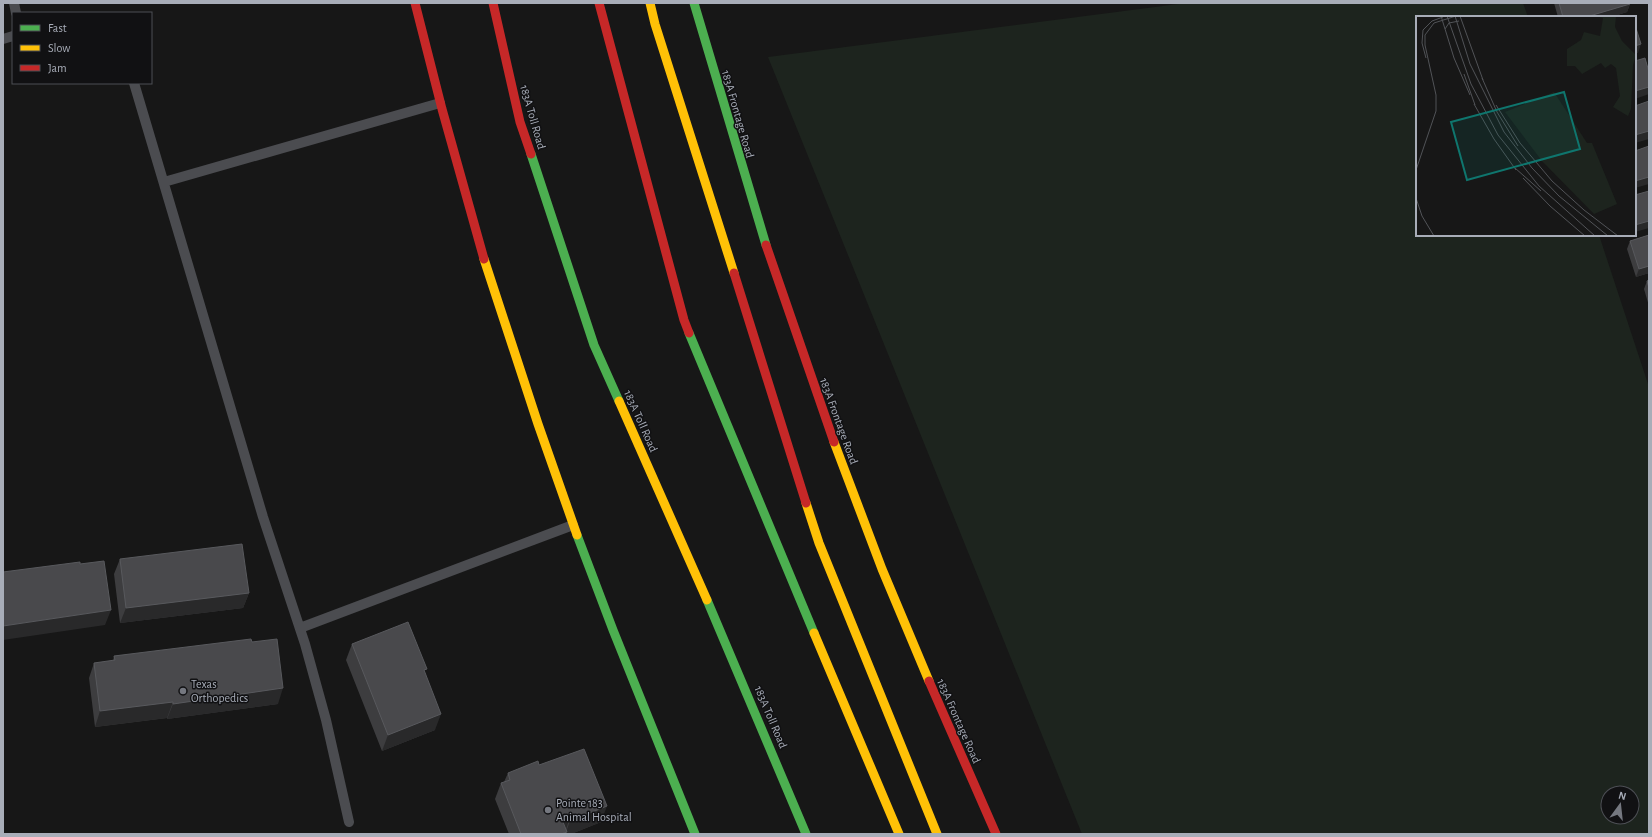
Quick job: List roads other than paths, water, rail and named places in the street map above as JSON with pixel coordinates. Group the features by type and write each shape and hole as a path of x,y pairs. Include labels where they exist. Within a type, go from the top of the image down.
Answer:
{"main road":[{"path":"415,3 474,230 524,385 573,524 655,738 695,834"},
{"name":"183A Toll Road","path":"493,3 520,122 594,345 699,581 806,834"},
{"path":"599,3 684,320 853,729 899,834"},
{"path":"650,3 655,24 819,543 937,834"},
{"name":"183A Frontage Road","path":"694,3 734,147 805,362 887,580 924,672 996,834"}],"lane":[{"path":"134,84 263,517 300,628 326,720 349,822"},
{"path":"164,182 440,103"},
{"path":"300,628 573,524"}],"place":[{"name":"Texas Orthopedics","path":"183,691"},
{"name":"Pointe 183 Animal Hospital","path":"548,810"}]}
